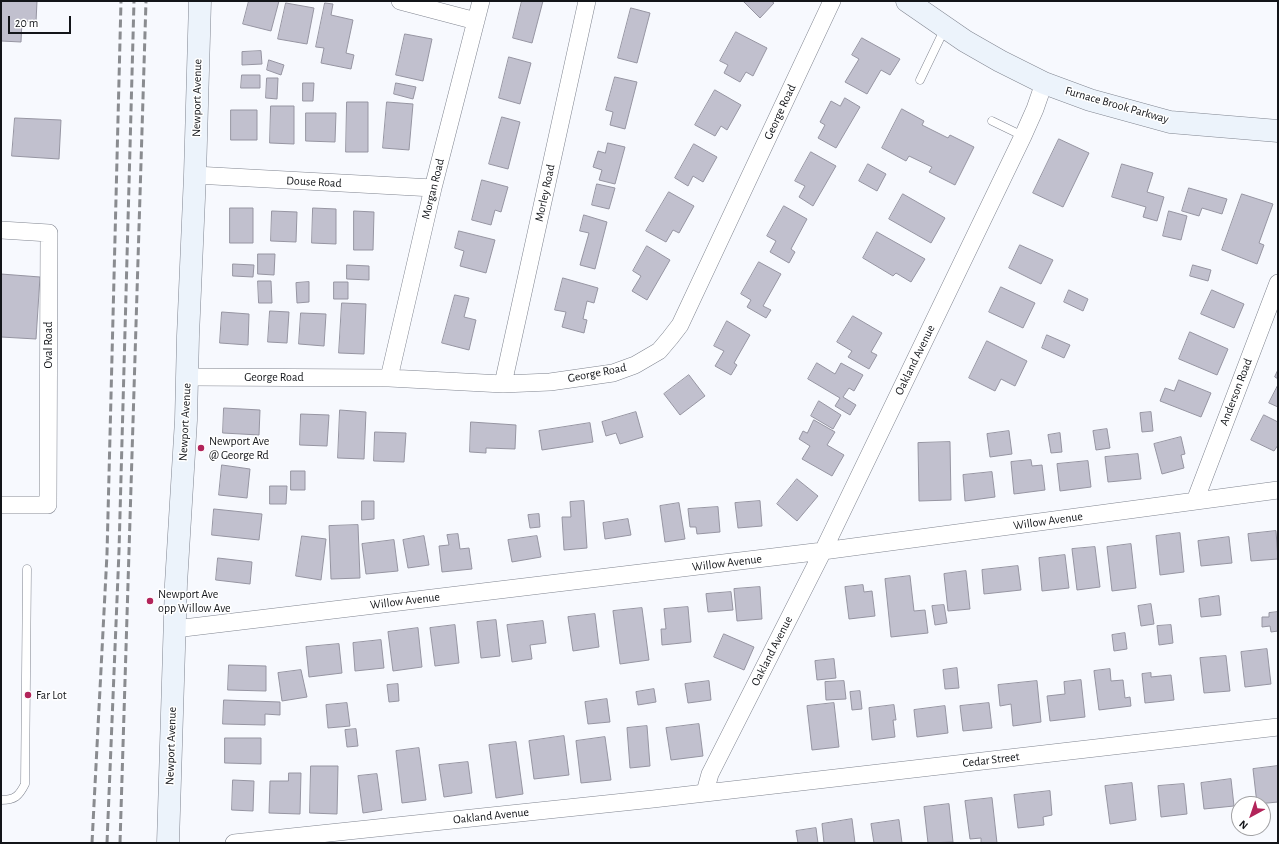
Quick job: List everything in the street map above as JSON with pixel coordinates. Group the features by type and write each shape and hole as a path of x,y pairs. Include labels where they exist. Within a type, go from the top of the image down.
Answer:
{"main road":[{"name":"Newport Avenue","path":"168,843 176,584 188,377 188,336 195,175 200,1"},
{"name":"Furnace Brook Parkway","path":"907,1 983,52 1044,83 1090,100 1170,122 1278,131"}],"street":[{"path":"400,1 476,21"},
{"name":"Morgan Road","path":"389,378 433,188 481,1"},
{"name":"Morley Road","path":"503,384 587,1"},
{"name":"George Road","path":"188,377 389,378 503,384 550,382 613,373 635,365 648,358 658,351 680,325 832,1"},
{"name":"Oakland Avenue","path":"234,843 704,792 710,774 823,551 1023,136 1044,83"},
{"name":"Douse Road","path":"195,175 433,188"},
{"name":"Oval Road","path":"1,230 49,233 48,505 1,505"},
{"name":"Anderson Road","path":"1195,501 1278,283"},
{"name":"Willow Avenue","path":"175,629 823,551 1278,490"},
{"name":"Cedar Street","path":"704,792 1278,727"}],"lane":[{"path":"920,80 946,28"},
{"path":"992,121 1023,136"},
{"path":"1,800 10,800 19,794 25,784 27,569"}],"building":[{"path":"1,1 37,1 36,22 22,21 21,42 1,41"},
{"path":"249,1 279,1 271,31 243,24"},
{"path":"522,1 543,1 532,43 513,38"},
{"path":"771,1 774,3 760,18 744,2"},
{"path":"286,3 314,8 307,44 278,39"},
{"path":"325,3 333,4 331,15 353,20 346,53 354,55 351,69 321,63 324,48 316,47"},
{"path":"631,8 650,13 637,63 618,58"},
{"path":"736,32 767,48 753,76 746,72 740,82 724,73 728,65 720,61"},
{"path":"405,34 432,39 423,81 396,75"},
{"path":"862,38 900,59 890,75 881,70 867,94 845,82 859,59 852,55"},
{"path":"261,51 262,64 242,65 242,52"},
{"path":"509,57 531,63 520,104 499,98"},
{"path":"269,60 284,65 281,75 267,70"},
{"path":"242,75 260,75 260,88 241,88"},
{"path":"615,77 637,82 625,129 610,125 613,112 606,110"},
{"path":"267,78 278,78 277,99 266,98"},
{"path":"303,83 314,83 313,101 303,101"},
{"path":"396,83 416,87 413,99 394,94"},
{"path":"715,90 741,105 727,130 721,126 715,136 695,125"},
{"path":"845,98 860,107 836,148 818,138 825,125 820,122 831,101 840,106"},
{"path":"347,102 368,102 368,152 346,152"},
{"path":"387,102 413,104 409,150 383,148"},
{"path":"271,106 294,106 294,144 270,143"},
{"path":"902,109 924,121 922,125 948,138 950,135 974,147 955,185 929,172 932,167 909,156 906,161 882,148"},
{"path":"231,110 257,110 257,140 231,140"},
{"path":"306,113 336,113 335,142 306,141"},
{"path":"502,117 520,122 508,169 489,164"},
{"path":"15,118 61,120 59,159 12,156"},
{"path":"1059,139 1089,153 1063,207 1033,193"},
{"path":"608,143 625,147 615,184 599,180 602,170 593,167 598,151 605,153"},
{"path":"694,144 717,157 703,182 693,176 688,186 675,178"},
{"path":"811,152 836,166 813,206 799,197 805,186 795,181"},
{"path":"868,164 886,174 877,191 859,181"},
{"path":"1122,164 1153,173 1147,192 1164,197 1157,221 1143,217 1146,207 1112,197"},
{"path":"482,180 508,187 501,212 495,210 491,225 472,220"},
{"path":"597,184 615,188 609,209 592,205"},
{"path":"1189,188 1227,199 1222,214 1202,208 1199,216 1182,211"},
{"path":"669,192 694,206 679,233 673,230 666,242 646,231"},
{"path":"903,194 945,218 931,243 889,219"},
{"path":"1242,194 1273,204 1259,243 1264,245 1257,264 1222,250"},
{"path":"784,206 807,219 791,249 795,252 789,263 770,252 776,241 767,236"},
{"path":"230,208 253,208 253,243 230,243"},
{"path":"313,208 336,209 336,244 312,243"},
{"path":"272,211 297,212 296,242 271,241"},
{"path":"354,211 374,212 373,250 354,250"},
{"path":"1169,211 1187,216 1181,240 1163,236"},
{"path":"584,215 607,222 595,269 580,265 589,233 580,231"},
{"path":"459,231 495,240 486,273 460,266 464,251 455,248"},
{"path":"877,232 925,259 911,282 896,273 893,276 863,258"},
{"path":"1020,245 1053,260 1041,284 1009,268"},
{"path":"647,246 670,260 647,300 632,291 641,276 633,271"},
{"path":"258,254 275,254 274,275 258,274"},
{"path":"759,262 781,274 763,306 771,310 766,318 747,307 751,300 741,294"},
{"path":"233,264 254,265 253,277 233,276"},
{"path":"347,265 369,266 369,280 347,279"},
{"path":"1193,265 1211,270 1208,281 1190,276"},
{"path":"1,274 40,277 36,339 1,337"},
{"path":"563,278 598,288 594,303 587,301 583,319 587,320 584,333 562,327 566,312 555,310"},
{"path":"258,281 271,281 272,303 259,303"},
{"path":"309,282 309,302 297,303 296,283"},
{"path":"334,282 348,282 348,299 334,299"},
{"path":"1001,287 1035,303 1023,328 989,312"},
{"path":"1069,290 1088,299 1083,311 1064,302"},
{"path":"1212,290 1244,304 1234,328 1201,314"},
{"path":"455,295 469,298 464,317 476,320 469,350 442,343"},
{"path":"342,303 366,304 364,354 339,353"},
{"path":"270,311 289,312 287,343 268,342"},
{"path":"222,312 249,314 248,345 220,343"},
{"path":"301,313 326,314 324,346 299,344"},
{"path":"853,316 882,333 871,352 877,355 869,369 848,357 852,351 837,342"},
{"path":"727,321 750,335 734,363 737,365 731,375 715,366 724,351 714,346"},
{"path":"1190,332 1228,349 1217,375 1179,359"},
{"path":"1047,335 1070,345 1064,358 1042,348"},
{"path":"987,341 1027,361 1015,386 1001,379 995,391 969,378"},
{"path":"817,363 835,374 841,363 863,375 854,391 849,388 843,397 856,405 850,415 835,406 840,398 808,379"},
{"path":"1278,370 1278,379 1275,377"},
{"path":"689,375 705,396 680,415 664,394"},
{"path":"1179,380 1211,393 1201,417 1160,401 1165,388 1174,391"},
{"path":"1278,385 1278,407 1269,403"},
{"path":"819,401 841,415 833,429 811,416"},
{"path":"224,408 260,410 259,435 223,433"},
{"path":"340,410 366,412 364,459 338,458"},
{"path":"636,412 643,437 620,444 616,433 606,436 602,422"},
{"path":"1151,412 1153,431 1142,432 1140,413"},
{"path":"301,414 329,415 327,446 300,445"},
{"path":"1264,415 1278,422 1278,445 1274,451 1251,440"},
{"path":"814,420 835,432 827,445 844,455 832,476 802,459 810,446 799,439 803,431 807,433"},
{"path":"471,422 516,425 515,449 486,448 486,453 470,452"},
{"path":"590,423 593,442 542,450 539,431"},
{"path":"1107,429 1110,448 1096,450 1093,431"},
{"path":"1009,431 1012,454 990,457 987,434"},
{"path":"375,432 406,433 404,462 374,461"},
{"path":"1060,433 1062,452 1051,453 1048,435"},
{"path":"1181,437 1185,454 1181,455 1184,468 1162,474 1154,444"},
{"path":"950,442 951,500 919,501 918,443"},
{"path":"1138,454 1141,479 1108,482 1105,457"},
{"path":"1031,460 1032,466 1042,465 1045,490 1014,494 1011,462"},
{"path":"1088,461 1091,487 1060,491 1057,464"},
{"path":"222,465 250,469 247,498 219,495"},
{"path":"291,471 305,471 305,490 291,490"},
{"path":"992,472 995,497 965,501 963,475"},
{"path":"797,479 818,496 797,521 777,504"},
{"path":"270,486 287,486 286,504 270,504"},
{"path":"362,501 374,501 374,519 362,520"},
{"path":"584,501 587,548 564,550 562,517 571,517 570,502"},
{"path":"760,501 762,526 738,528 735,503"},
{"path":"679,503 685,539 665,542 660,506"},
{"path":"718,507 720,532 697,534 696,527 690,527 688,509"},
{"path":"214,509 262,514 259,540 212,535"},
{"path":"539,514 540,527 530,528 528,515"},
{"path":"628,519 631,535 605,539 603,523"},
{"path":"358,525 360,578 331,579 329,526"},
{"path":"1276,531 1278,559 1251,561 1248,534"},
{"path":"1180,533 1184,572 1160,575 1156,536"},
{"path":"458,534 460,549 469,548 472,569 442,572 439,546 449,545 447,535"},
{"path":"302,536 326,539 321,580 296,576"},
{"path":"424,536 429,565 408,568 403,540"},
{"path":"537,536 541,557 512,562 508,540"},
{"path":"1229,537 1232,563 1201,566 1198,541"},
{"path":"394,540 398,571 366,574 362,544"},
{"path":"1131,544 1136,588 1112,591 1107,547"},
{"path":"1095,547 1100,587 1077,590 1072,549"},
{"path":"1065,555 1069,588 1042,591 1039,558"},
{"path":"218,558 252,562 250,584 216,580"},
{"path":"1018,566 1021,590 984,594 982,570"},
{"path":"966,571 970,609 948,611 944,574"},
{"path":"910,576 914,611 925,610 928,633 891,637 885,579"},
{"path":"863,585 864,592 872,591 875,616 849,619 845,587"},
{"path":"760,587 762,619 737,621 734,589"},
{"path":"731,592 733,610 708,612 706,594"},
{"path":"1219,596 1221,615 1201,617 1199,599"},
{"path":"1151,604 1154,624 1141,626 1138,606"},
{"path":"944,605 947,623 935,625 932,606"},
{"path":"688,607 691,642 662,645 661,629 666,629 664,609"},
{"path":"642,608 649,660 620,664 613,611"},
{"path":"1278,612 1278,631 1271,632 1270,626 1262,627 1262,617 1269,617 1269,613"},
{"path":"595,614 599,647 573,651 568,617"},
{"path":"496,620 500,656 481,658 477,622"},
{"path":"543,621 546,643 530,645 532,659 512,662 507,625"},
{"path":"455,625 459,663 435,666 430,628"},
{"path":"1171,625 1173,643 1159,645 1157,626"},
{"path":"418,628 422,667 393,671 388,632"},
{"path":"1125,633 1127,649 1114,651 1112,635"},
{"path":"724,634 754,647 744,670 714,657"},
{"path":"381,640 384,668 355,671 353,643"},
{"path":"339,644 342,673 309,677 306,647"},
{"path":"1267,649 1271,684 1245,687 1241,652"},
{"path":"1226,656 1230,691 1204,693 1200,658"},
{"path":"834,659 836,678 817,680 815,661"},
{"path":"229,665 266,666 266,691 228,690"},
{"path":"957,668 959,688 945,689 943,670"},
{"path":"1110,669 1111,681 1123,680 1125,698 1130,697 1131,706 1099,710 1094,671"},
{"path":"301,670 307,697 282,701 278,673"},
{"path":"1151,673 1151,677 1171,675 1174,700 1145,703 1142,674"},
{"path":"1081,680 1085,717 1050,721 1047,696 1065,694 1064,682"},
{"path":"709,681 711,700 688,703 685,684"},
{"path":"844,681 846,699 826,700 825,682"},
{"path":"1037,681 1041,722 1013,726 1011,704 1000,706 998,685"},
{"path":"398,684 399,701 389,702 387,685"},
{"path":"654,689 656,702 638,705 636,692"},
{"path":"860,691 862,709 852,710 850,692"},
{"path":"607,699 610,722 588,724 585,702"},
{"path":"224,700 280,702 280,715 265,714 265,725 223,724"},
{"path":"347,703 350,726 328,728 326,705"},
{"path":"834,703 839,747 812,750 807,706"},
{"path":"989,703 992,728 963,731 960,706"},
{"path":"894,705 896,720 893,720 895,737 872,740 869,708"},
{"path":"945,706 948,733 917,737 914,710"},
{"path":"699,724 703,756 671,760 666,728"},
{"path":"647,726 650,766 630,768 627,728"},
{"path":"356,729 358,746 347,747 345,730"},
{"path":"564,736 569,775 534,779 529,741"},
{"path":"605,737 611,780 581,783 576,741"},
{"path":"225,738 261,738 261,764 225,763"},
{"path":"516,742 523,794 496,798 489,745"},
{"path":"419,748 426,800 402,803 396,751"},
{"path":"468,762 472,793 444,797 439,765"},
{"path":"311,766 338,766 337,814 310,813"},
{"path":"1278,766 1278,802 1271,803 1271,796 1256,796 1253,769"},
{"path":"289,773 301,773 300,814 269,813 270,781 288,781"},
{"path":"377,774 382,810 363,813 358,776"},
{"path":"1231,779 1233,796 1231,796 1231,806 1204,809 1201,783"},
{"path":"233,780 254,781 253,811 232,810"},
{"path":"1132,783 1136,820 1110,824 1105,786"},
{"path":"1184,784 1187,814 1161,817 1158,786"},
{"path":"1050,791 1052,815 1043,817 1044,825 1018,828 1014,795"},
{"path":"992,798 997,843 981,843 981,838 970,839 965,801"},
{"path":"949,804 953,842 928,843 924,807"},
{"path":"852,819 855,843 824,843 822,824"},
{"path":"899,820 902,843 874,843 871,824"},
{"path":"816,828 818,843 798,843 796,831"}],"railway":[{"path":"92,843 107,554 121,1"},
{"path":"107,843 119,551 134,1"},
{"path":"120,843 146,1"}],"place":[{"name":"Newport Ave @ George Rd","path":"201,448"},
{"name":"Newport Ave opp Willow Ave","path":"150,601"},
{"name":"Far Lot","path":"28,695"}]}
